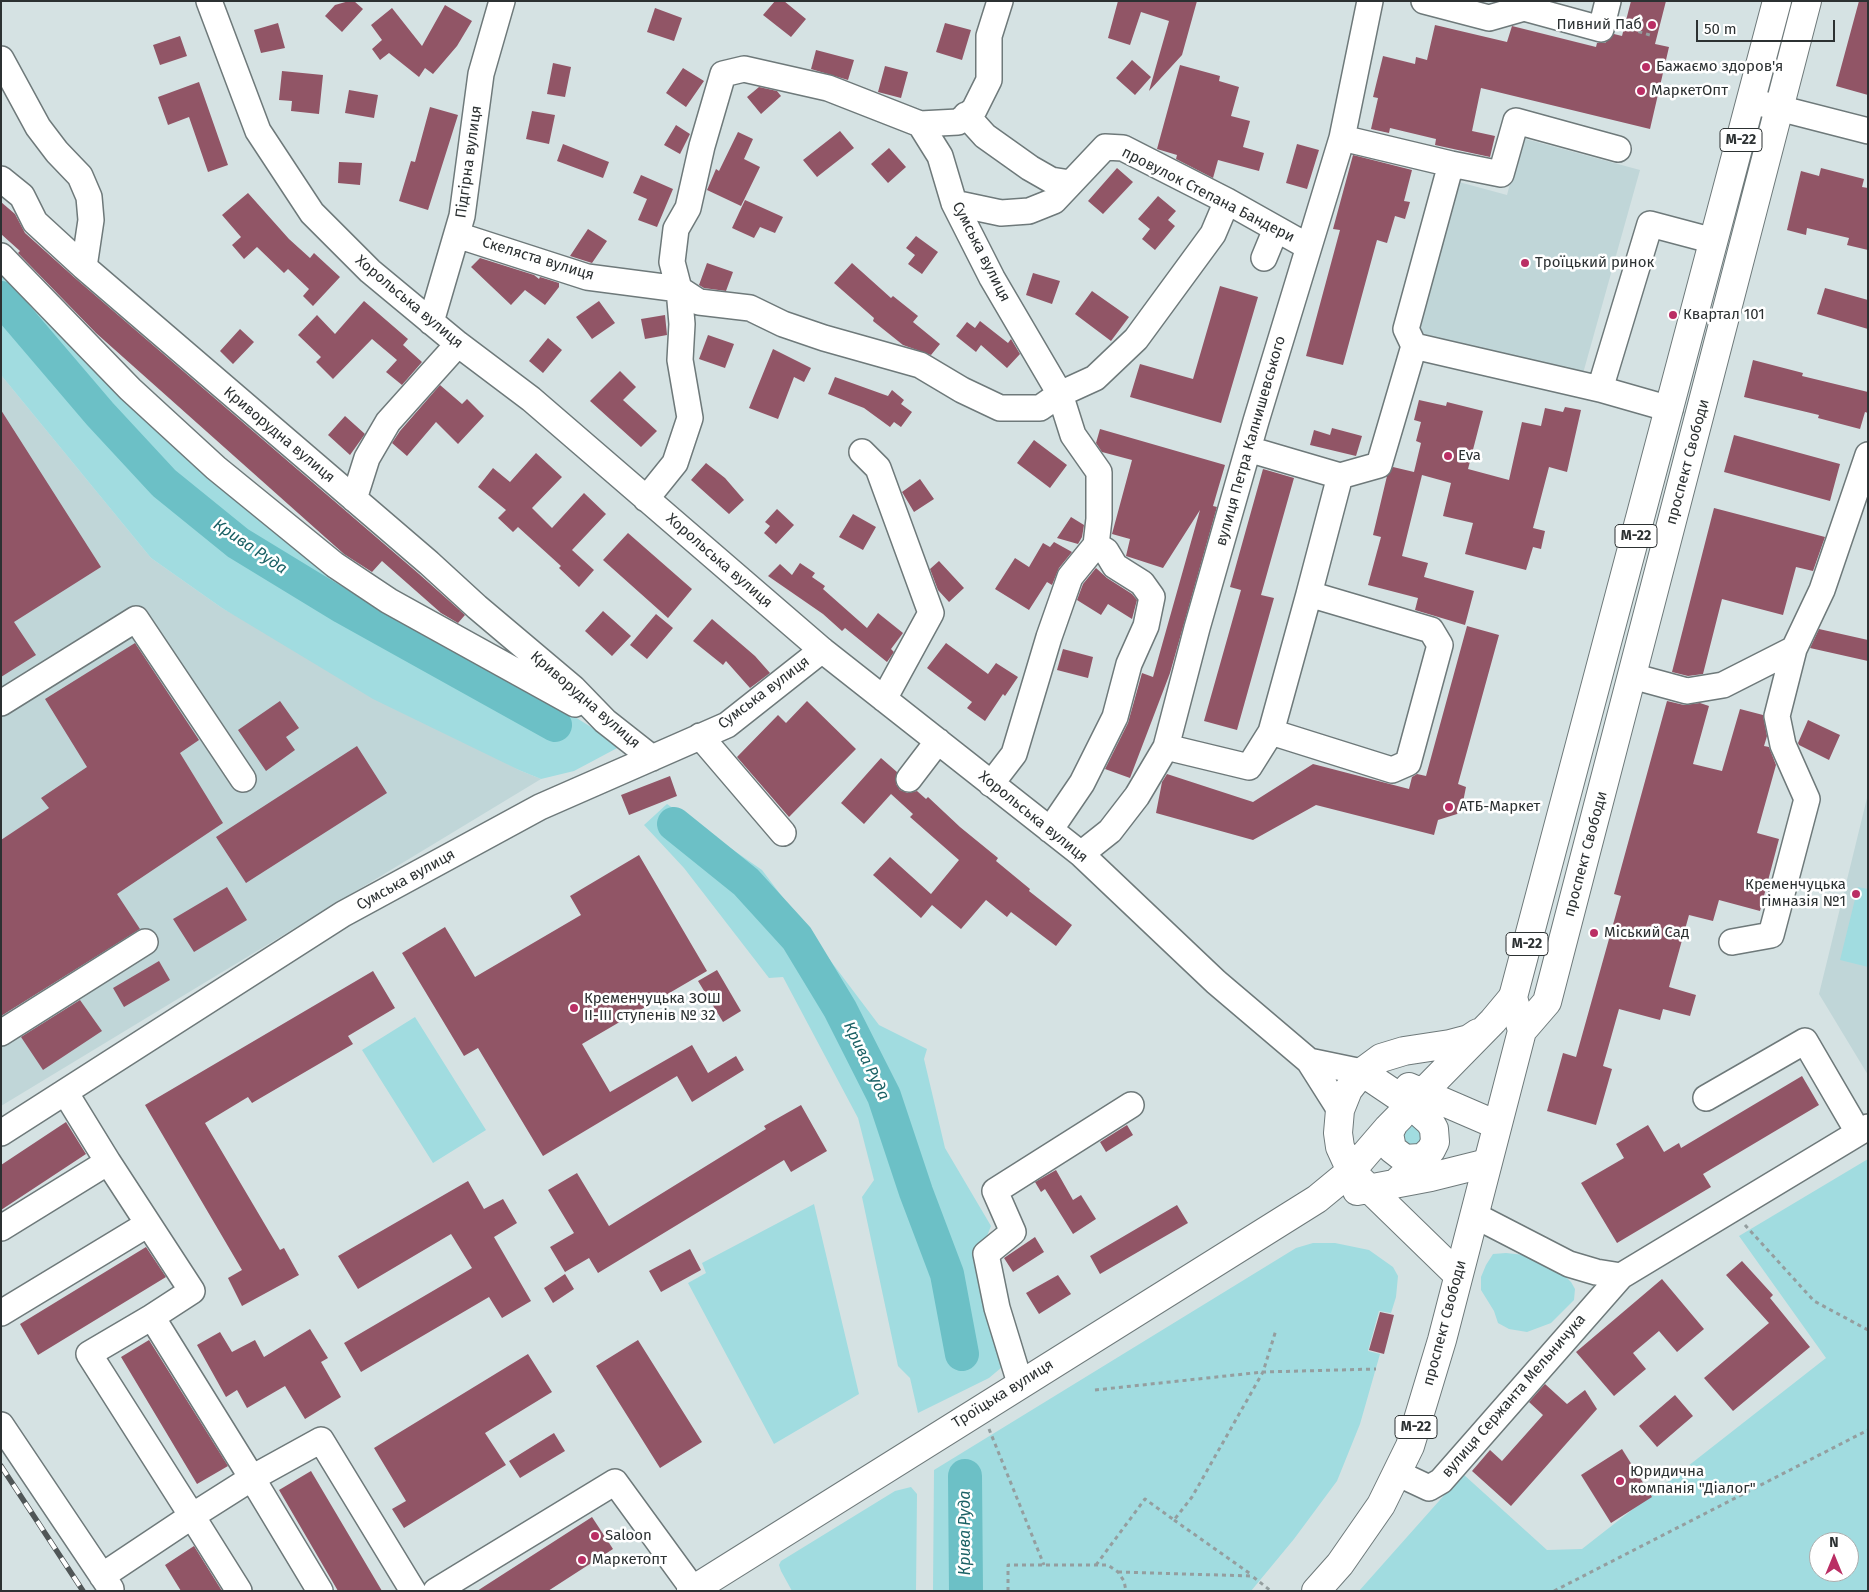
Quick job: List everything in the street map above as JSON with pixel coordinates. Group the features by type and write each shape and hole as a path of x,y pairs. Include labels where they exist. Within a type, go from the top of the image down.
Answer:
{"main road":[{"name":"проспект Свободи","path":"1512,997 1752,101 1777,1"},
{"name":"проспект Свободи","path":"1316,1591 1340,1564 1381,1505 1410,1446 1458,1275 1522,1031 1547,1002 1808,1"},
{"path":"1420,1158 1405,1159 1392,1148 1389,1133 1415,1109 1512,997"},
{"path":"1512,997 1522,1031"},
{"path":"1458,1275 1340,1147 1338,1133 1340,1110 1348,1090 1362,1072 1381,1058 1404,1051 1468,1039 1489,1025"},
{"path":"1362,1072 1415,1109 1434,1129 1435,1142 1428,1154 1371,1181"},
{"path":"1415,1109 1497,1125"},
{"path":"1371,1181 1415,1109"},
{"name":"Троїцька вулиця","path":"692,1590 980,1408 1317,1199 1371,1181 1487,1163"}],"street":[{"name":"Хорольська вулиця","path":"209,1 258,131 312,213 370,271 458,344 531,399 822,650 1081,854 1216,982 1309,1061"},
{"name":"Підгірна вулиця","path":"431,322 458,235 470,160 480,74 502,1"},
{"path":"646,499 674,463 690,418 680,360 682,324 679,289 672,262 676,229 688,208 702,146 723,74 744,69 828,88 920,124 958,122 974,110 989,80 989,36 1000,1"},
{"name":"вулиця Петра Калнишевського","path":"1081,854 1110,831 1137,796 1166,747 1197,628 1248,449 1307,246 1342,138 1370,1"},
{"path":"1424,1 1489,18 1524,8 1601,29 1605,11"},
{"path":"1,59 7,79 38,127 57,152 80,176 89,197 91,220 84,267"},
{"path":"1752,101 1868,131"},
{"path":"966,116 985,136 1030,168 1051,180 1070,183"},
{"path":"1342,138 1501,174 1516,121 1618,149"},
{"name":"Сумська вулиця","path":"920,124 940,156 954,203 992,278 1060,394 1073,435 1099,472 1099,519 1096,545"},
{"name":"провулок Степана Бандери","path":"954,203 1001,213 1029,211 1054,201 1105,147 1123,148 1227,201 1307,246"},
{"path":"1248,449 1340,476 1379,465 1414,346 1406,329 1451,164"},
{"name":"Криворудна вулиця","path":"1,179 22,196 35,222 84,267 573,688 605,721 652,758"},
{"path":"679,289 700,302 750,308 783,324 824,338 920,365 962,390 1000,408 1040,408 1060,394 1095,378 1136,339 1213,234 1227,201"},
{"path":"1600,390 1650,224 1714,241"},
{"path":"1264,258 1276,229"},
{"name":"Скеляста вулиця","path":"458,235 587,277 679,289"},
{"path":"1,256 130,389 216,468 335,565 389,601 605,721"},
{"path":"354,499 367,458 388,422 458,344"},
{"path":"1414,346 1600,390 1670,409"},
{"path":"862,452 878,468 904,535 931,614 884,699"},
{"path":"1732,942 1770,935 1807,799 1783,745 1777,716 1794,649 1822,590 1868,455"},
{"path":"1166,747 1249,767 1271,732 1340,476"},
{"path":"991,784 1014,754 1048,637 1070,577 1096,545 1106,551 1115,566 1142,583 1152,597 1146,626 1129,664 1115,717 1082,783 1050,830"},
{"path":"1271,732 1392,770 1408,764 1440,645 1431,630 1309,594"},
{"path":"1,703 136,619 243,779"},
{"path":"1632,676 1687,691 1723,685 1794,649"},
{"name":"Сумська вулиця","path":"1,1133 343,914 540,807 727,725 822,650"},
{"path":"700,736 783,834"},
{"path":"909,780 938,741"},
{"path":"1,1033 146,942"},
{"path":"1706,1098 1805,1040 1863,1129"},
{"path":"1309,1061 1362,1072"},
{"path":"1309,1061 1340,1110"},
{"path":"65,1092 192,1291 89,1354 239,1591"},
{"path":"1020,1383 998,1308 986,1254 1014,1232 995,1190 1131,1105"},
{"name":"вулиця Сержанта Мельничука","path":"1397,1473 1429,1488 1441,1480 1621,1276 1863,1129"},
{"path":"1,1228 108,1162"},
{"path":"1474,1215 1569,1264 1596,1272 1621,1276"},
{"path":"1,1313 148,1224"},
{"path":"152,1317 320,1591"},
{"path":"1,1425 107,1584 192,1516 252,1478 321,1440 413,1591"},
{"path":"436,1591 615,1482 692,1590"}],"path":[{"path":"1605,11 1650,35"},
{"path":"1731,1210 1814,1301 1868,1330"},
{"path":"1174,1520 1192,1497 1263,1372 1276,1330"},
{"path":"1095,1390 1263,1372 1376,1368"},
{"path":"980,1408 1000,1452 1044,1565"},
{"path":"1554,1591 1868,1430"},
{"path":"1096,1565 1145,1499 1271,1591"},
{"path":"1008,1591 1008,1565 1108,1565 1118,1572 1124,1581 1126,1591"},
{"path":"1118,1572 1252,1576"}],"shaded area":[{"name":"Троїцький ринок","path":"1522,138 1640,170 1582,377 1417,332 1459,182 1507,195"},
{"path":"1,263 252,513 621,746 574,771 541,779 373,699 222,608 151,558 1,375"},
{"path":"1,375 151,558 222,608 519,770 541,779 1,1106"},
{"name":"Кременчуцька гімназія №1","path":"1868,794 1868,1075 1819,994"},
{"path":"667,804 762,870 879,1025 927,1049 924,1059 945,1148 991,1226 981,1251 1008,1362 989,1378 918,1413 910,1378 898,1366 862,1197 874,1180 858,1118 783,977 769,978 684,868 644,825"},
{"path":"1858,887 1868,889 1868,967 1840,960"},
{"path":"415,1017 486,1130 433,1163 362,1050"},
{"path":"1414,1123 1427,1130 1416,1150 1403,1142 1402,1132 1409,1124"},
{"path":"1868,1159 1868,1591 1359,1591 1463,1474 1547,1550 1582,1549 1826,1358 1739,1236"},
{"path":"814,1204 859,1394 774,1444 688,1283 706,1273 702,1263"},
{"path":"1313,1243 1335,1243 1369,1250 1393,1267 1398,1276 1396,1297 1391,1313 1379,1311 1368,1351 1380,1354 1360,1424 1337,1481 1294,1539 1251,1591 933,1591 934,1470 1296,1248"},
{"path":"1506,1253 1533,1256 1562,1273 1571,1282 1575,1289 1574,1300 1551,1323 1527,1332 1509,1329 1498,1323 1494,1311 1481,1290 1481,1277 1493,1254"},
{"path":"911,1487 917,1494 916,1591 792,1591 781,1571 779,1565 781,1561 895,1491"}],"building":[{"path":"354,1 363,9 342,32 325,16 335,5"},
{"path":"775,1 784,1 806,19 791,37 763,15"},
{"path":"1118,1 1197,1 1182,55 1149,91 1169,21 1141,12 1130,45 1108,38"},
{"path":"1631,1 1666,1 1655,44 1669,47 1650,129 1481,88 1472,131 1495,136 1490,157 1435,145 1436,139 1390,128 1389,133 1371,129 1378,98 1373,97 1383,56 1415,64 1416,57 1427,60 1435,25 1507,42 1512,26 1596,47 1597,43 1605,43 1614,34 1622,36"},
{"path":"1859,1 1868,1 1868,95 1836,86"},
{"path":"445,5 472,21 457,46 433,74 425,68 419,77 389,53 380,60 372,49 382,40 371,25 392,8 422,46"},
{"path":"655,8 682,18 674,41 647,32"},
{"path":"278,23 285,48 261,53 254,30"},
{"path":"945,23 971,30 962,60 936,52"},
{"path":"180,36 187,56 160,65 153,45"},
{"path":"816,50 854,60 848,80 811,69"},
{"path":"1132,60 1151,77 1135,95 1116,78"},
{"path":"553,63 571,67 565,97 547,94"},
{"path":"1180,65 1220,76 1219,81 1239,87 1231,116 1250,121 1243,147 1264,153 1259,171 1218,160 1213,178 1176,159 1177,155 1157,149"},
{"path":"885,66 908,72 901,98 878,92"},
{"path":"683,68 704,81 686,107 666,93"},
{"path":"282,71 323,75 319,114 291,111 292,101 279,100"},
{"path":"199,82 228,165 208,172 189,117 168,125 158,97"},
{"path":"759,87 777,91 781,96 761,114 747,97"},
{"path":"349,90 378,95 374,118 345,113"},
{"path":"430,107 458,115 428,210 399,201 411,161 415,162"},
{"path":"532,111 555,115 549,144 526,139"},
{"path":"676,125 690,134 680,154 664,145"},
{"path":"840,131 854,148 817,177 803,160"},
{"path":"738,132 753,139 744,159 760,167 741,206 707,190 716,169 719,171"},
{"path":"563,144 609,162 603,178 557,161"},
{"path":"1297,144 1319,150 1307,189 1286,183"},
{"path":"889,148 906,167 888,183 871,164"},
{"path":"1353,155 1412,170 1404,201 1410,202 1405,219 1395,216 1387,243 1377,240 1343,365 1306,356 1340,230 1333,229"},
{"path":"339,162 362,163 360,185 338,183"},
{"path":"1117,168 1133,182 1103,214 1088,201"},
{"path":"1821,168 1864,179 1862,187 1868,188 1868,250 1847,245 1849,238 1807,228 1806,235 1787,230 1801,171 1819,176"},
{"path":"641,175 673,189 657,227 638,220 647,199 633,193"},
{"path":"248,193 289,239 310,258 314,253 340,277 313,306 303,296 309,289 288,269 284,273 257,247 244,259 232,245 241,237 222,215"},
{"path":"1158,196 1176,211 1168,220 1175,226 1155,250 1142,239 1150,229 1138,219"},
{"path":"745,200 783,217 775,233 760,227 754,238 732,228"},
{"path":"1,202 15,214 25,233 75,278 465,615 458,623 441,613 382,561 372,572 344,554 96,333 18,253 20,251 1,234"},
{"path":"588,229 607,241 592,263 570,256"},
{"path":"916,236 938,252 922,274 908,264 915,255 906,248"},
{"path":"480,258 534,275 539,279 540,277 559,283 559,287 545,305 525,290 511,305 471,267"},
{"path":"707,263 733,272 726,291 704,288 699,285"},
{"path":"852,263 891,298 893,296 918,316 913,322 940,344 931,355 903,345 873,321 874,318 834,283"},
{"path":"1033,273 1060,281 1052,304 1026,295"},
{"path":"1220,286 1258,297 1221,423 1130,397 1140,364 1193,379"},
{"path":"1825,288 1868,300 1868,329 1817,314"},
{"path":"1092,291 1129,317 1111,341 1075,314"},
{"path":"364,301 408,339 403,345 422,362 402,385 386,372 397,360 372,339 333,379 316,362 321,357 298,335 317,315 335,334"},
{"path":"599,301 615,323 592,339 576,317"},
{"path":"665,315 667,335 645,339 641,319"},
{"path":"980,321 1008,343 1011,339 1020,354 1007,368 981,345 976,352 956,336 967,322 975,328"},
{"path":"240,329 254,342 233,364 220,351"},
{"path":"708,335 734,344 725,368 699,359"},
{"path":"548,338 562,350 543,373 529,361"},
{"path":"773,349 811,368 804,382 794,377 778,419 749,408"},
{"path":"1753,360 1803,373 1802,376 1868,392 1868,413 1865,412 1860,429 1818,418 1819,415 1744,397"},
{"path":"620,371 636,387 623,400 657,431 641,447 590,401"},
{"path":"835,377 888,396 892,390 904,400 901,404 912,412 901,427 894,422 890,427 864,408 828,394"},
{"path":"440,385 462,404 467,399 484,416 458,444 436,422 407,456 392,443"},
{"path":"1419,400 1446,406 1447,402 1483,411 1468,469 1509,480 1522,422 1541,426 1545,408 1563,412 1565,407 1581,410 1567,472 1549,467 1533,528 1545,531 1541,549 1533,547 1526,570 1465,554 1473,523 1443,516 1451,483 1422,475 1402,556 1428,563 1424,577 1474,591 1465,625 1415,610 1418,598 1368,585 1381,537 1373,535 1387,476 1393,467 1414,472 1421,443 1416,441 1421,422 1414,420"},
{"path":"1,410 101,567 14,622 36,655 1,677"},
{"path":"345,416 365,434 350,455 328,435"},
{"path":"1332,428 1362,436 1356,456 1310,445 1314,430 1330,435"},
{"path":"1100,429 1225,465 1213,506 1217,507 1170,673 1130,778 1105,769 1128,723 1142,673 1153,677 1200,510 1163,568 1126,556 1130,539 1112,534 1132,460 1102,452 1096,443"},
{"path":"1734,435 1840,464 1830,501 1724,472"},
{"path":"1034,440 1067,465 1050,488 1017,463"},
{"path":"536,453 562,477 532,508 552,528 584,493 606,514 572,550 594,570 579,587 559,568 561,566 518,527 513,532 498,518 506,510 478,487 493,468 510,482"},
{"path":"706,463 725,478 744,500 729,514 691,480"},
{"path":"1263,469 1294,478 1261,595 1274,598 1237,730 1204,721 1241,590 1230,587"},
{"path":"920,479 934,499 914,512 902,492"},
{"path":"1714,508 1825,537 1813,571 1796,567 1783,615 1722,599 1703,674 1688,676 1672,672"},
{"path":"777,509 794,525 776,544 764,533 770,526 765,522"},
{"path":"853,514 876,527 863,550 839,537"},
{"path":"1071,517 1084,525 1082,537 1078,544 1057,538"},
{"path":"628,533 692,589 668,618 603,560"},
{"path":"1054,542 1072,552 1059,568 1052,585 1047,582 1029,610 995,589 1015,558 1029,567 1043,543 1050,547"},
{"path":"939,561 964,588 949,602 938,590 930,569"},
{"path":"800,563 815,573 812,577 825,586 823,589 867,628 878,613 903,633 891,649 894,652 887,662 845,628 842,631 823,614 768,576 780,564 792,575"},
{"path":"1096,568 1107,578 1132,594 1137,600 1132,619 1108,604 1101,615 1077,600 1083,584"},
{"path":"603,611 631,636 612,656 585,631"},
{"path":"656,614 673,628 647,659 630,645"},
{"path":"712,619 755,656 770,673 750,688 726,661 723,665 693,641"},
{"path":"1467,626 1499,635 1458,784 1466,787 1462,807 1457,814 1438,820 1434,835 1316,805 1253,840 1156,813 1162,782 1167,774 1253,802 1313,764 1409,789 1412,777 1417,774 1426,776"},
{"path":"1819,629 1868,640 1868,661 1810,648"},
{"path":"135,643 199,740 180,753 223,823 117,894 140,929 1,1016 1,840 49,808 41,798 87,767 45,699"},
{"path":"946,643 988,674 996,663 1018,677 1005,696 1003,694 985,721 967,708 972,702 927,668"},
{"path":"1063,649 1093,657 1088,678 1057,670"},
{"path":"280,701 299,728 286,737 295,750 266,771 238,730"},
{"path":"807,701 856,749 789,817 737,757 778,715 786,723"},
{"path":"1667,701 1684,705 1700,703 1709,706 1693,764 1722,771 1740,709 1763,715 1767,736 1764,746 1769,747 1776,765 1757,833 1779,839 1760,911 1719,900 1713,921 1689,915 1669,987 1696,995 1690,1016 1663,1009 1660,1020 1619,1009 1603,1066 1612,1069 1596,1125 1547,1111 1563,1053 1576,1057 1621,896 1614,894"},
{"path":"1808,720 1840,735 1829,760 1799,745 1798,743"},
{"path":"357,746 387,793 246,883 216,837"},
{"path":"881,758 897,772 896,784 900,790 908,793 917,791 926,799 928,797 960,827 998,858 996,861 1030,889 1029,891 1072,925 1056,946 1011,912 1007,917 986,900 961,929 932,905 921,918 873,875 890,857 931,894 959,860 910,817 913,814 891,794 864,824 841,803"},
{"path":"670,776 677,796 629,815 621,795"},
{"name":"Кременчуцька ЗОШ ІІ-ІІІ ступенів № 32","path":"639,855 707,971 582,1044 610,1092 692,1045 708,1073 736,1056 744,1070 692,1102 677,1076 543,1156 478,1048 464,1056 402,953 445,927 475,977 581,915 570,896"},
{"path":"227,887 247,920 194,952 173,919"},
{"path":"159,961 170,980 124,1007 113,988"},
{"path":"717,970 741,1011 723,1022 698,981"},
{"path":"373,971 395,1008 348,1036 353,1044 252,1103 248,1097 205,1123 280,1250 284,1248 299,1275 242,1306 228,1278 242,1270 145,1105"},
{"path":"80,1000 102,1031 43,1070 21,1037"},
{"path":"1802,1076 1819,1105 1703,1174 1711,1187 1617,1243 1581,1183 1624,1158 1616,1144 1648,1125 1664,1152 1679,1143 1681,1148"},
{"path":"801,1105 827,1151 791,1172 784,1160 598,1273 589,1258 565,1272 550,1247 574,1233 548,1190 577,1173 609,1226 766,1129 764,1126"},
{"path":"66,1122 86,1154 1,1210 1,1165"},
{"path":"1127,1125 1133,1135 1106,1152 1100,1142"},
{"path":"1056,1170 1073,1200 1081,1195 1096,1219 1073,1234 1045,1189 1041,1192 1035,1182"},
{"path":"468,1181 484,1209 503,1199 517,1223 494,1237 531,1301 502,1318 489,1297 361,1372 344,1343 472,1268 451,1234 358,1289 338,1256"},
{"path":"1177,1205 1188,1223 1100,1274 1090,1256"},
{"path":"1035,1237 1044,1252 1013,1272 1004,1258"},
{"path":"146,1247 166,1277 38,1355 20,1324"},
{"path":"690,1249 701,1270 661,1292 649,1271"},
{"path":"1742,1261 1773,1295 1770,1298 1810,1347 1733,1411 1704,1378 1769,1323 1726,1275"},
{"path":"565,1274 574,1289 553,1303 544,1288"},
{"path":"1058,1275 1071,1294 1039,1314 1026,1293"},
{"path":"1662,1279 1704,1329 1677,1352 1659,1331 1633,1353 1646,1369 1614,1396 1576,1352"},
{"path":"1380,1312 1394,1315 1384,1354 1369,1350"},
{"path":"310,1329 328,1358 321,1362 341,1397 305,1419 285,1386 247,1408 237,1390 226,1397 197,1345 220,1332 232,1352 255,1340 264,1357"},
{"path":"149,1340 228,1466 197,1484 121,1357"},
{"path":"638,1340 702,1442 660,1468 596,1366"},
{"path":"528,1354 552,1392 485,1433 506,1465 404,1528 392,1509 406,1501 374,1448"},
{"path":"1545,1384 1567,1404 1585,1390 1597,1409 1511,1506 1472,1471 1490,1450 1502,1461 1543,1415 1529,1402"},
{"path":"1675,1395 1693,1416 1657,1447 1639,1426"},
{"path":"554,1433 565,1451 520,1478 509,1461"},
{"path":"1622,1449 1652,1497 1611,1523 1581,1475"},
{"path":"311,1471 382,1591 338,1591 279,1490"},
{"path":"592,1517 613,1549 548,1591 477,1591"},
{"path":"194,1546 222,1591 181,1591 165,1565"}],"waterway":[{"name":"Крива Руда","path":"1,298 100,414 164,483 238,543 343,607 555,725"},
{"name":"Крива Руда","path":"674,824 746,882 797,938 840,1009 884,1096 916,1192 947,1274 962,1354"},
{"name":"Крива Руда","path":"965,1476 966,1591"}],"railway":[{"path":"1,1466 83,1591"}],"place":[{"name":"Пивний Паб","path":"1652,25"},
{"name":"Бажаємо здоров'я","path":"1646,67"},
{"name":"МаркетОпт","path":"1641,91"},
{"name":"Троїцький ринок","path":"1525,263"},
{"name":"Квартал 101","path":"1673,315"},
{"name":"Eva","path":"1448,456"},
{"name":"АТБ-Маркет","path":"1449,807"},
{"name":"Кременчуцька гімназія №1","path":"1856,894"},
{"name":"Міський Сад","path":"1594,933"},
{"name":"Кременчуцька ЗОШ ІІ-ІІІ ступенів № 32","path":"574,1008"},
{"name":"Юридична компанія \"Діалог\"","path":"1620,1481"},
{"name":"Saloon","path":"595,1536"},
{"name":"Маркетопт","path":"582,1560"}]}
